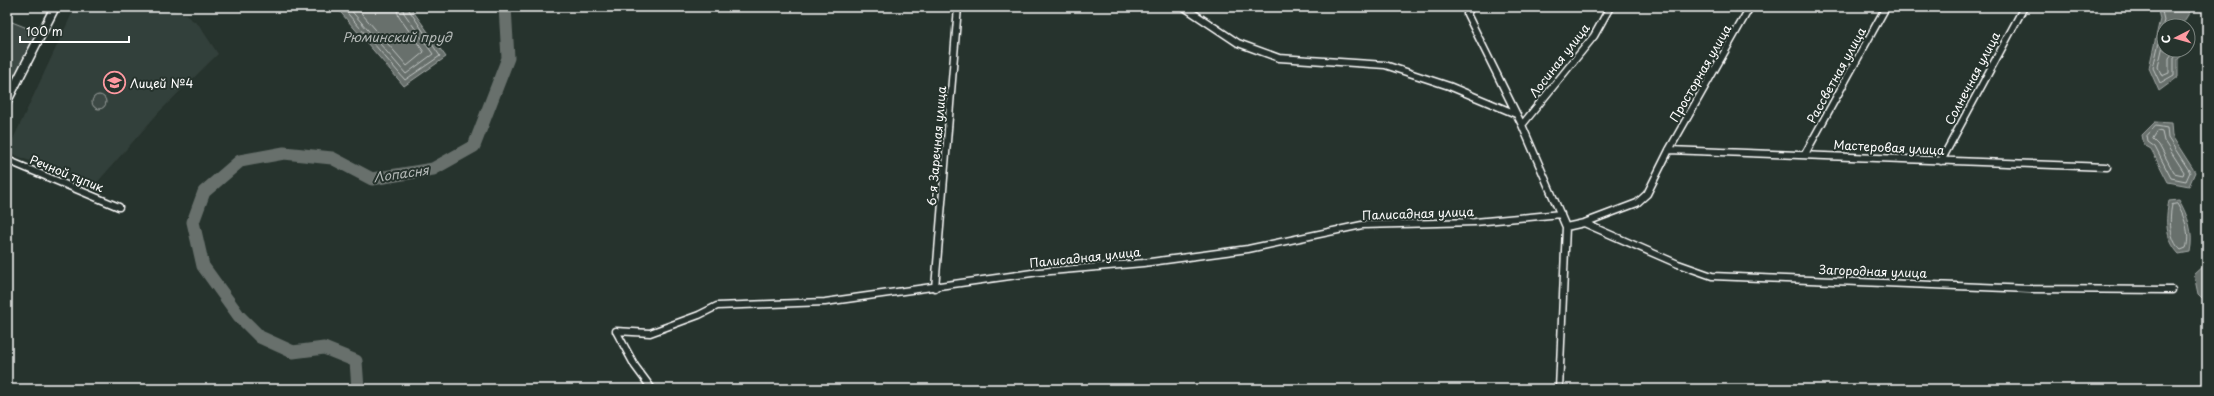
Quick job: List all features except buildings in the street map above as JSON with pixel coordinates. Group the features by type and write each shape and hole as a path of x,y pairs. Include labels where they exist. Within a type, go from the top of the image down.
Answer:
{"street":[{"path":"7,101 55,7"},
{"name":"6-я Заречная улица","path":"935,288 958,7"},
{"path":"1184,7 1238,43 1279,58 1385,65 1449,86 1516,114"},
{"path":"1471,7 1468,14 1522,125 1566,227 1560,389"},
{"name":"Лосиная улица","path":"1522,125 1594,36 1610,7"},
{"name":"Просторная улица","path":"1566,227 1584,223 1637,203 1647,194 1669,150 1750,7"},
{"name":"Рассветная улица","path":"1805,154 1886,7"},
{"name":"Солнечная улица","path":"1941,160 2024,7"},
{"name":"Мастеровая улица","path":"1669,150 2107,166"},
{"name":"Речной тупик","path":"7,160 119,207"},
{"name":"Палисадная улица","path":"652,389 635,366 616,331 650,333 699,315 717,306 825,302 935,288 1039,272 1143,263 1248,249 1362,226 1475,222 1561,214"},
{"name":"Загородная улица","path":"1584,223 1678,264 1712,276 2030,289 2172,290"}],"shaded area":[{"name":"Лицей №4","path":"75,7 166,7 184,14 199,25 218,54 160,111 94,186 7,152"},
{"path":"7,20 37,32 7,91"},
{"path":"99,95 104,97 106,102 104,107 99,109 94,107 92,102 94,97"}],"water":[{"name":"Рюминский пруд","path":"336,7 410,7 446,57 404,86"},
{"path":"2157,7 2193,7 2186,18 2160,18"},
{"path":"2156,37 2156,58 2179,58 2178,77 2159,91 2149,68"},
{"path":"2155,122 2171,123 2172,136 2195,172 2189,186 2168,182 2151,149 2144,145 2142,135"},
{"path":"2179,200 2185,212 2191,231 2191,245 2190,252 2179,254 2174,248 2169,236 2167,229 2167,215 2169,201"},
{"path":"2207,263 2207,303 2198,294 2194,275"}],"waterway":[{"name":"Лопасня","path":"358,389 356,361 324,348 293,352 260,337 239,316 203,266 193,222 204,192 240,161 284,153 332,158 372,179 433,169 474,146 508,58 505,7"}],"place":[{"name":"Лицей №4","path":"114,83"}]}
